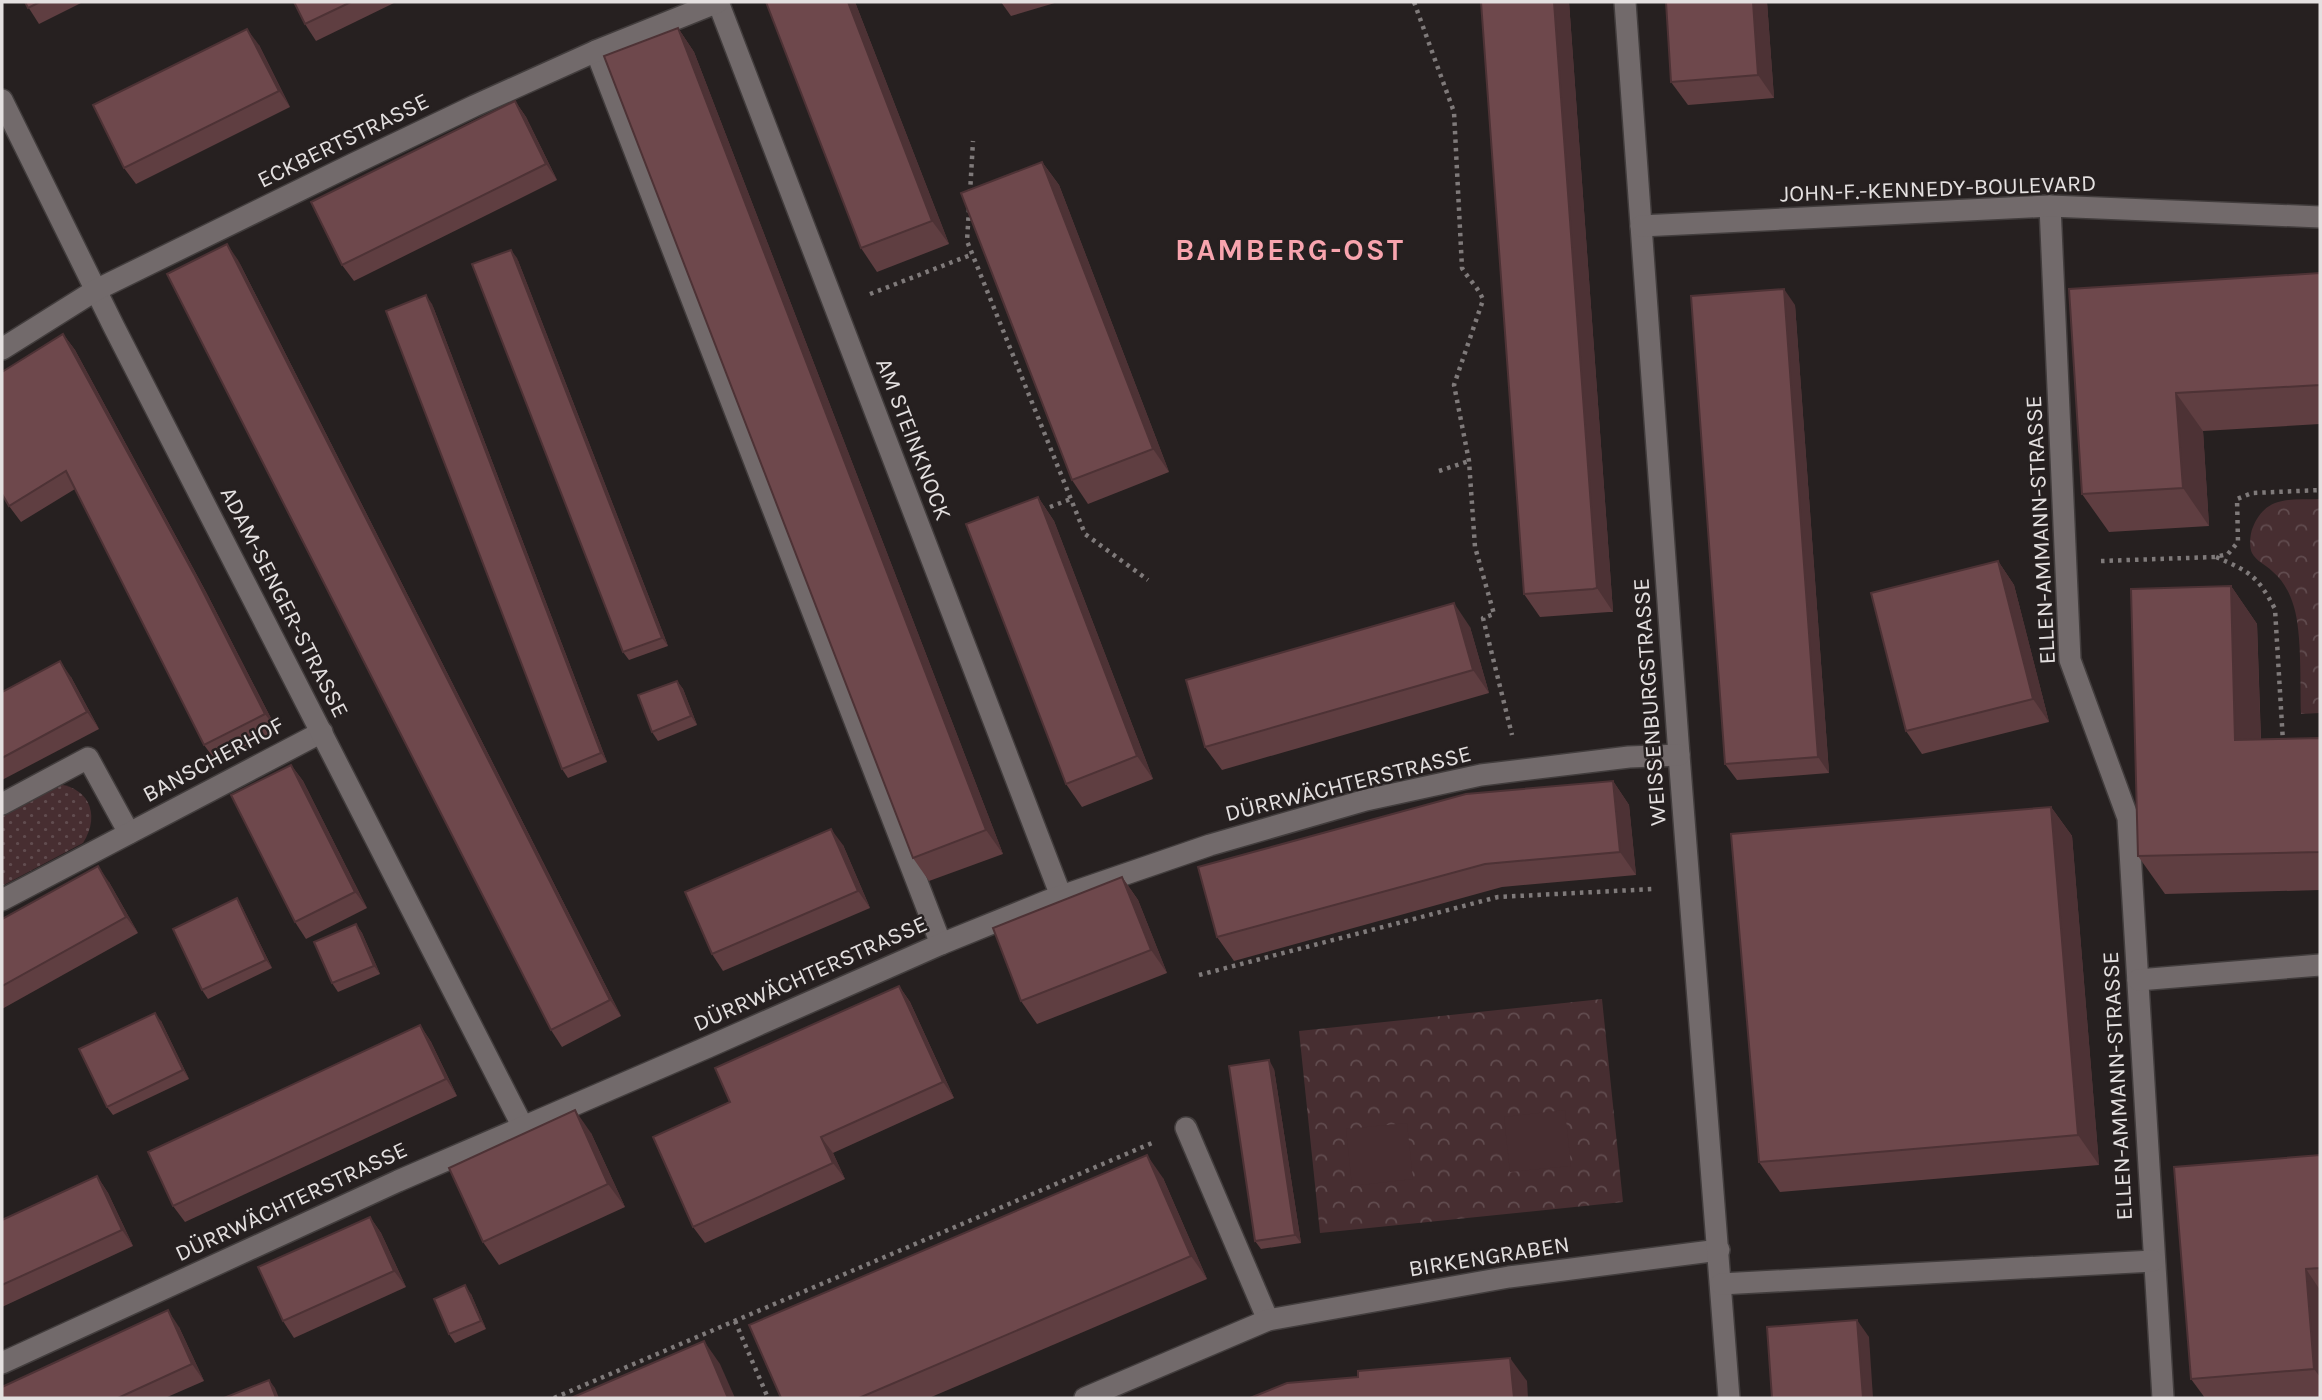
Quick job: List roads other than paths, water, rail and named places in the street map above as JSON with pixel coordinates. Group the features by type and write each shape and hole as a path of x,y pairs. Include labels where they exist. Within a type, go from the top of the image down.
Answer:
{"street":[{"name":"ECKBERTSTRASSE","path":"2,348 96,290 353,164 596,51 718,2"},
{"name":"AM STEINKNOCK","path":"718,2 1061,896"},
{"name":"WEISSENBURGSTRASSE","path":"1625,2 1729,1398"},
{"path":"596,51 941,944"},
{"name":"ADAM-SENGER-STRASSE","path":"2,100 96,290 523,1127"},
{"name":"JOHN-F.-KENNEDY-BOULEVARD","path":"1642,226 2050,206 2320,217"},
{"name":"ELLEN-AMMANN-STRASSE","path":"2050,206 2070,660 2128,818 2163,1398"},
{"name":"BANSCHERHOF","path":"2,900 322,732"},
{"name":"DÜRRWÄCHTERSTRASSE","path":"2,1363 398,1181 708,1048 941,944 1061,896 1210,845 1366,800 1481,775 1629,757 1679,755"},
{"name":"BANSCHERHOF","path":"2,804 88,758 129,833"},
{"path":"2138,980 2320,965"},
{"path":"1186,1128 1268,1320"},
{"name":"BIRKENGRABEN","path":"1085,1398 1268,1320 1509,1277 1719,1250"},
{"path":"1721,1284 2153,1261"}],"district":[{"name":"BAMBERG-OST","path":"1290,250"}]}
